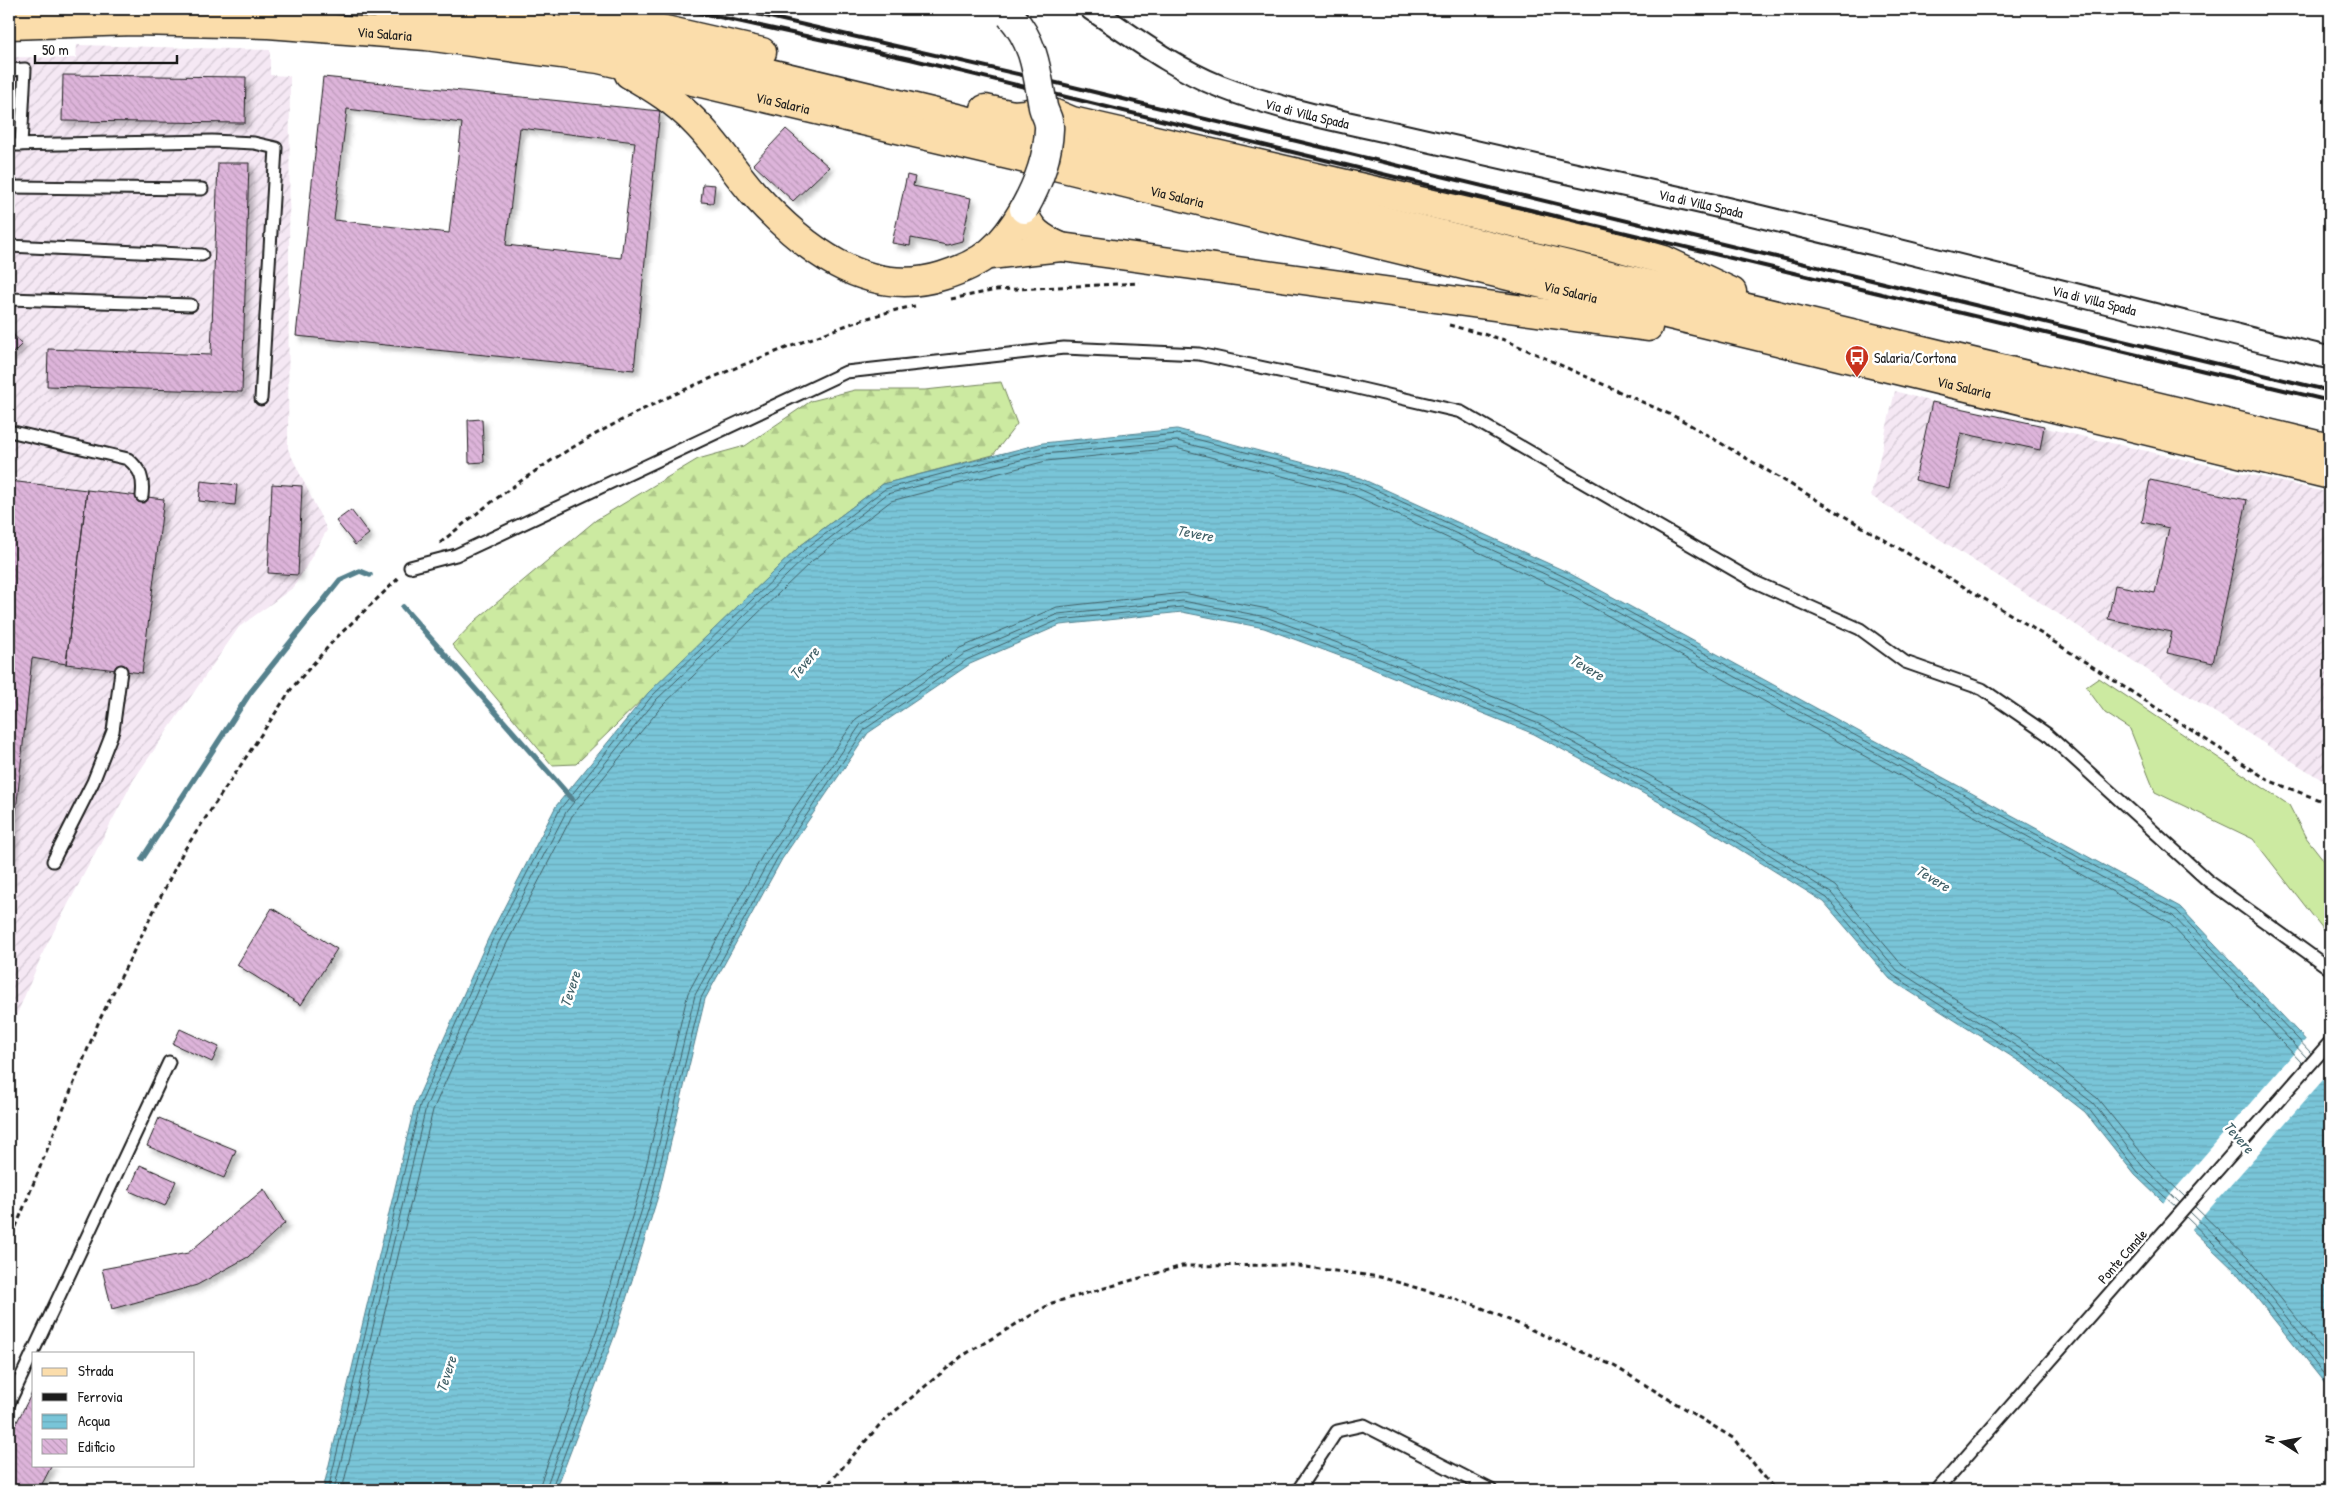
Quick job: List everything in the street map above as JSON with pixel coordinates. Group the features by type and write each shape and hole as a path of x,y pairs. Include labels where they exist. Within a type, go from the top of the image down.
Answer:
{"main road":[{"name":"Via Salaria","path":"386,9 552,27 707,58 2330,448"},
{"path":"573,9 707,38 1006,114 1025,114 1044,109 1072,121 1655,257 1706,281 1812,324"},
{"name":"Via Salaria","path":"9,26 134,21 295,26 426,36 599,59 1051,165 2330,475"},
{"path":"599,59 652,86 678,106 707,134 753,192 805,245 834,263 871,278 913,282 948,274 990,255 1061,247 1597,320 1771,340"},
{"path":"990,255 1016,223 1024,209"},
{"path":"1024,209 1028,224 1036,233 1061,247"}],"street":[{"name":"Via di Villa Spada","path":"1091,9 1186,70 1221,87 1269,103 1542,168 1605,180 1822,231 2330,358"},
{"path":"1010,15 1024,36 1036,64 1044,109 1032,136 1023,170 1022,196 1024,209"}],"lane":[{"path":"9,70 25,69 21,145"},
{"path":"9,145 212,141 254,143 276,148 261,399"},
{"path":"9,187 202,188"},
{"path":"9,246 202,255"},
{"path":"9,299 191,305"},
{"path":"410,567 456,555 846,372 1064,348 1199,354 1461,412 1755,582 1860,629 1905,662 1982,689 2048,734 2207,880 2330,969"},
{"path":"9,431 128,459 138,467 144,482 142,496"},
{"path":"53,861 93,782 113,732 121,671"},
{"name":"Ponte Canale","path":"1937,1490 2330,1042"},
{"path":"33,1352 169,1062"},
{"path":"9,1403 32,1354"},
{"path":"1298,1490 1337,1430 1364,1425 1491,1490"}],"path":[{"path":"942,301 996,290 1145,283"},
{"path":"9,1244 99,1021 183,852 292,688 335,639 410,567 490,502 558,456 658,402 754,360 853,322 924,304"},
{"path":"1442,323 1505,340 1680,420 2020,620 2270,781 2330,804"},
{"path":"823,1490 883,1421 962,1356 1052,1303 1182,1266 1292,1265 1380,1278 1475,1304 1614,1366 1733,1438 1775,1490"}],"shaded area":[{"path":"77,45 270,50 270,75 290,76 288,449 327,530 294,587 239,627 134,779 44,950 9,1033 9,57 76,58"},
{"path":"1895,391 1932,402 2330,493 2330,785 1871,496"}],"green space":[{"path":"1001,382 1017,424 993,455 883,484 800,546 576,764 552,765 452,645 476,620 596,520 698,459 745,446 811,401 855,390 925,390"},
{"path":"2099,678 2289,805 2305,836 2330,868 2330,941 2327,934 2253,839 2155,792 2130,729 2105,713 2086,687"}],"water":[{"name":"Tevere","path":"1177,429 1360,478 1567,572 2180,907 2330,1066 2330,1390 2236,1272 2135,1175 2085,1112 2025,1065 1890,979 1824,902 1694,821 1534,734 1356,662 1264,628 1182,612 1060,625 970,664 868,733 782,859 705,999 658,1196 616,1332 556,1490 323,1490 415,1104 488,939 556,806 648,693 800,546 883,484 1043,443"}],"pier":[{"path":"2307,1038 2330,1062 2330,1072 2190,1231 2162,1204"}],"building":[{"path":"63,75 246,77 245,123 62,121"},
{"path":"323,77 660,111 634,370 296,336","holes":["347,109 462,123 449,233 334,220","520,128 635,142 621,258 506,245"]},
{"path":"786,129 829,167 793,201 753,164"},
{"path":"218,163 249,163 242,392 47,386 48,349 211,355"},
{"path":"907,175 915,177 913,186 971,198 962,241 947,245 911,238 910,246 892,243"},
{"path":"703,184 715,185 713,203 701,202"},
{"path":"9,330 22,344 9,357"},
{"path":"1932,402 2044,426 2040,450 1961,433 1949,488 1915,480"},
{"path":"482,419 484,462 469,463 468,420"},
{"path":"2150,480 2247,500 2213,663 2167,653 2172,632 2108,619 2115,585 2155,593 2169,528 2142,522"},
{"path":"9,481 87,490 66,664 32,658 9,879"},
{"path":"201,481 237,485 235,505 199,501"},
{"path":"272,484 302,486 298,575 268,573"},
{"path":"87,490 164,499 142,673 66,664"},
{"path":"351,510 369,534 355,545 336,521"},
{"path":"272,908 337,949 301,1005 237,965"},
{"path":"180,1029 219,1047 212,1062 173,1044"},
{"path":"159,1118 236,1150 224,1178 147,1146"},
{"path":"140,1165 176,1181 165,1206 129,1191"},
{"path":"264,1189 285,1223 248,1257 197,1285 112,1309 102,1269 188,1253"},
{"path":"32,1393 32,1466 51,1466 42,1484 53,1490 9,1490 9,1437"}],"waterway":[{"path":"142,859 250,693 340,580 360,571 370,575"},
{"path":"403,607 572,799"}],"railway":[{"path":"683,9 910,59 1572,220 2330,401"},
{"path":"735,9 1061,84 2330,391"}],"place":[{"name":"Salaria/Cortona","path":"1857,378"}]}
